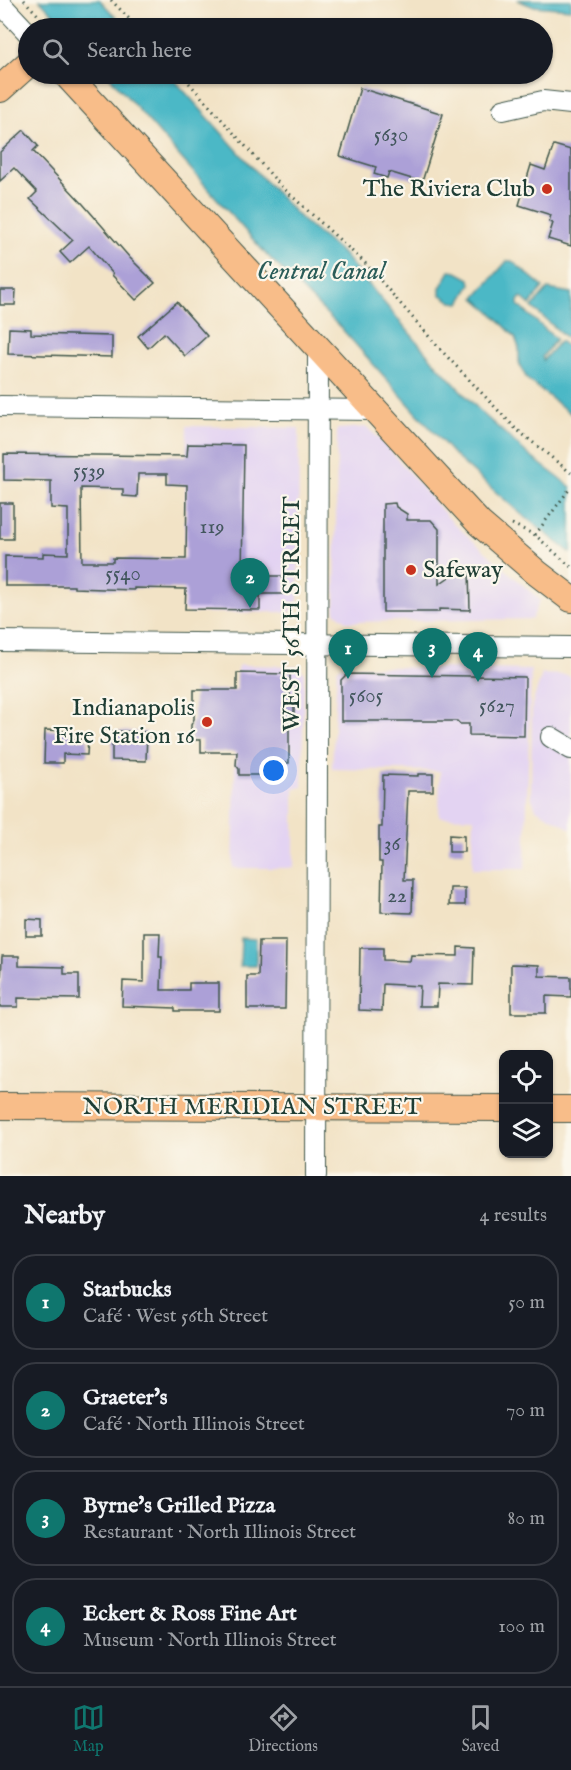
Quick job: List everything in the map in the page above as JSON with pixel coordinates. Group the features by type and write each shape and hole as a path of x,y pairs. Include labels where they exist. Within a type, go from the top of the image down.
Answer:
{"main road":[{"path":"0,89 18,72"},
{"path":"75,84 479,523 571,599"},
{"name":"NORTH MERIDIAN STREET","path":"0,1106 499,1108"},
{"path":"553,1109 571,1109"}],"street":[{"path":"0,3 18,22"},
{"path":"503,110 543,101 571,104"},
{"name":"WEST 56TH STREET","path":"316,1176 318,348"},
{"path":"0,406 375,410"},
{"path":"0,641 571,647"},
{"path":"551,737 571,749"}],"path":[{"path":"24,0 41,18"},
{"path":"111,0 128,18"},
{"path":"190,84 281,186 366,264 439,348 515,428 571,473"},
{"path":"571,486 535,535 571,567"}],"shaded area":[{"path":"187,426 299,428 298,601 290,612 188,613 183,609"},
{"path":"367,427 452,522 540,600 532,619 347,622 335,612 337,429"},
{"path":"239,665 299,666 304,673 302,787 294,789 294,868 233,868 237,669"},
{"path":"341,666 531,670 525,869 472,869 474,818 439,817 440,771 332,769 337,670"},
{"path":"542,674 571,677 571,829 536,809 531,796 532,705"}],"water":[{"path":"40,0 100,0 117,18 57,18"},
{"path":"517,0 571,0 571,9 532,6"},
{"name":"Central Canal","path":"116,84 178,84 302,220 343,254 435,363 482,413 530,456 571,487 571,553 521,514 457,458 341,328 264,252"},
{"path":"507,261 512,261 543,287 530,305 521,297 518,305 556,339 542,357 543,360 560,341 571,350 571,414 527,379 519,363 519,348 515,337 475,298"},
{"path":"450,271 470,279 471,284 460,303 452,302 440,294 440,288"},
{"path":"548,289 571,293 571,342 532,307"},
{"path":"241,938 256,939 256,966 240,966"}],"building":[{"path":"360,88 443,114 422,182 389,172 387,178 374,174 376,167 340,156"},
{"path":"24,130 38,146 33,151 155,283 136,300 89,246 70,263 60,252 73,240 30,199 37,192 14,168 0,181 0,152"},
{"name":"The Riviera Club","path":"554,145 571,150 571,246 548,239 553,223 549,222 551,215 519,205 531,165 545,170"},
{"path":"0,290 16,290 15,305 0,305"},
{"path":"177,302 207,336 185,356 164,333 148,348 138,336"},
{"path":"9,328 31,329 31,334 112,336 112,357 8,354"},
{"path":"188,444 244,445 242,576 283,576 283,594 260,594 260,610 185,609 186,589 134,588 134,590 74,588 74,586 5,586 5,556 43,557 43,553 68,554 68,509 51,508 51,481 4,480 4,454 187,456","holes":["138,474 167,474 167,484 187,485 186,559 113,558 113,562 82,562 81,488 123,489 123,496 137,497"]},
{"path":"0,503 13,503 13,539 0,539"},
{"name":"Safeway","path":"395,503 396,507 407,514 407,520 431,520 439,529 439,584 455,573 469,572 470,610 383,612 383,504"},
{"path":"237,673 290,674 290,698 294,698 294,720 289,720 289,763 275,763 275,769 266,768 266,775 239,775 236,765 237,752 201,752 201,740 191,740 194,690 237,690"},
{"path":"347,674 525,677 524,736 469,735 469,724 460,724 457,721 341,721 341,680"},
{"path":"45,730 71,731 70,739 88,739 87,755 63,754 63,763 44,763"},
{"path":"112,731 147,732 146,761 112,760"},
{"path":"418,774 433,774 433,791 408,791 404,880 413,880 412,913 381,912 382,862 379,862 379,827 382,827 383,775 418,776"},
{"path":"449,835 464,836 464,852 449,852"},
{"path":"450,888 465,888 465,905 449,905"},
{"path":"26,919 42,920 42,936 26,936"},
{"path":"144,933 160,933 161,990 189,990 189,983 219,983 219,1011 175,1011 175,1008 122,1006 123,981 144,982"},
{"path":"259,941 286,941 285,1009 247,1009 247,976 258,976"},
{"path":"458,947 474,948 473,985 438,984 437,1006 419,1006 420,986 383,984 382,1011 359,1010 360,948 383,948 383,960 410,961 411,955 458,956"},
{"path":"2,956 19,956 19,966 64,967 64,974 79,974 79,999 18,998 18,1007 0,1007"},
{"path":"511,964 539,965 539,976 571,977 571,997 546,996 546,1013 511,1013"}],"place":[{"name":"The Riviera Club","path":"547,189"},
{"name":"Safeway","path":"411,570"},
{"name":"Graeter's","path":"250,608"},
{"name":"Byrne's Grilled Pizza","path":"432,678"},
{"name":"Starbucks","path":"348,679"},
{"name":"Eckert & Ross Fine Art","path":"478,682"},
{"name":"Indianapolis Fire Station 16","path":"207,722"}]}
